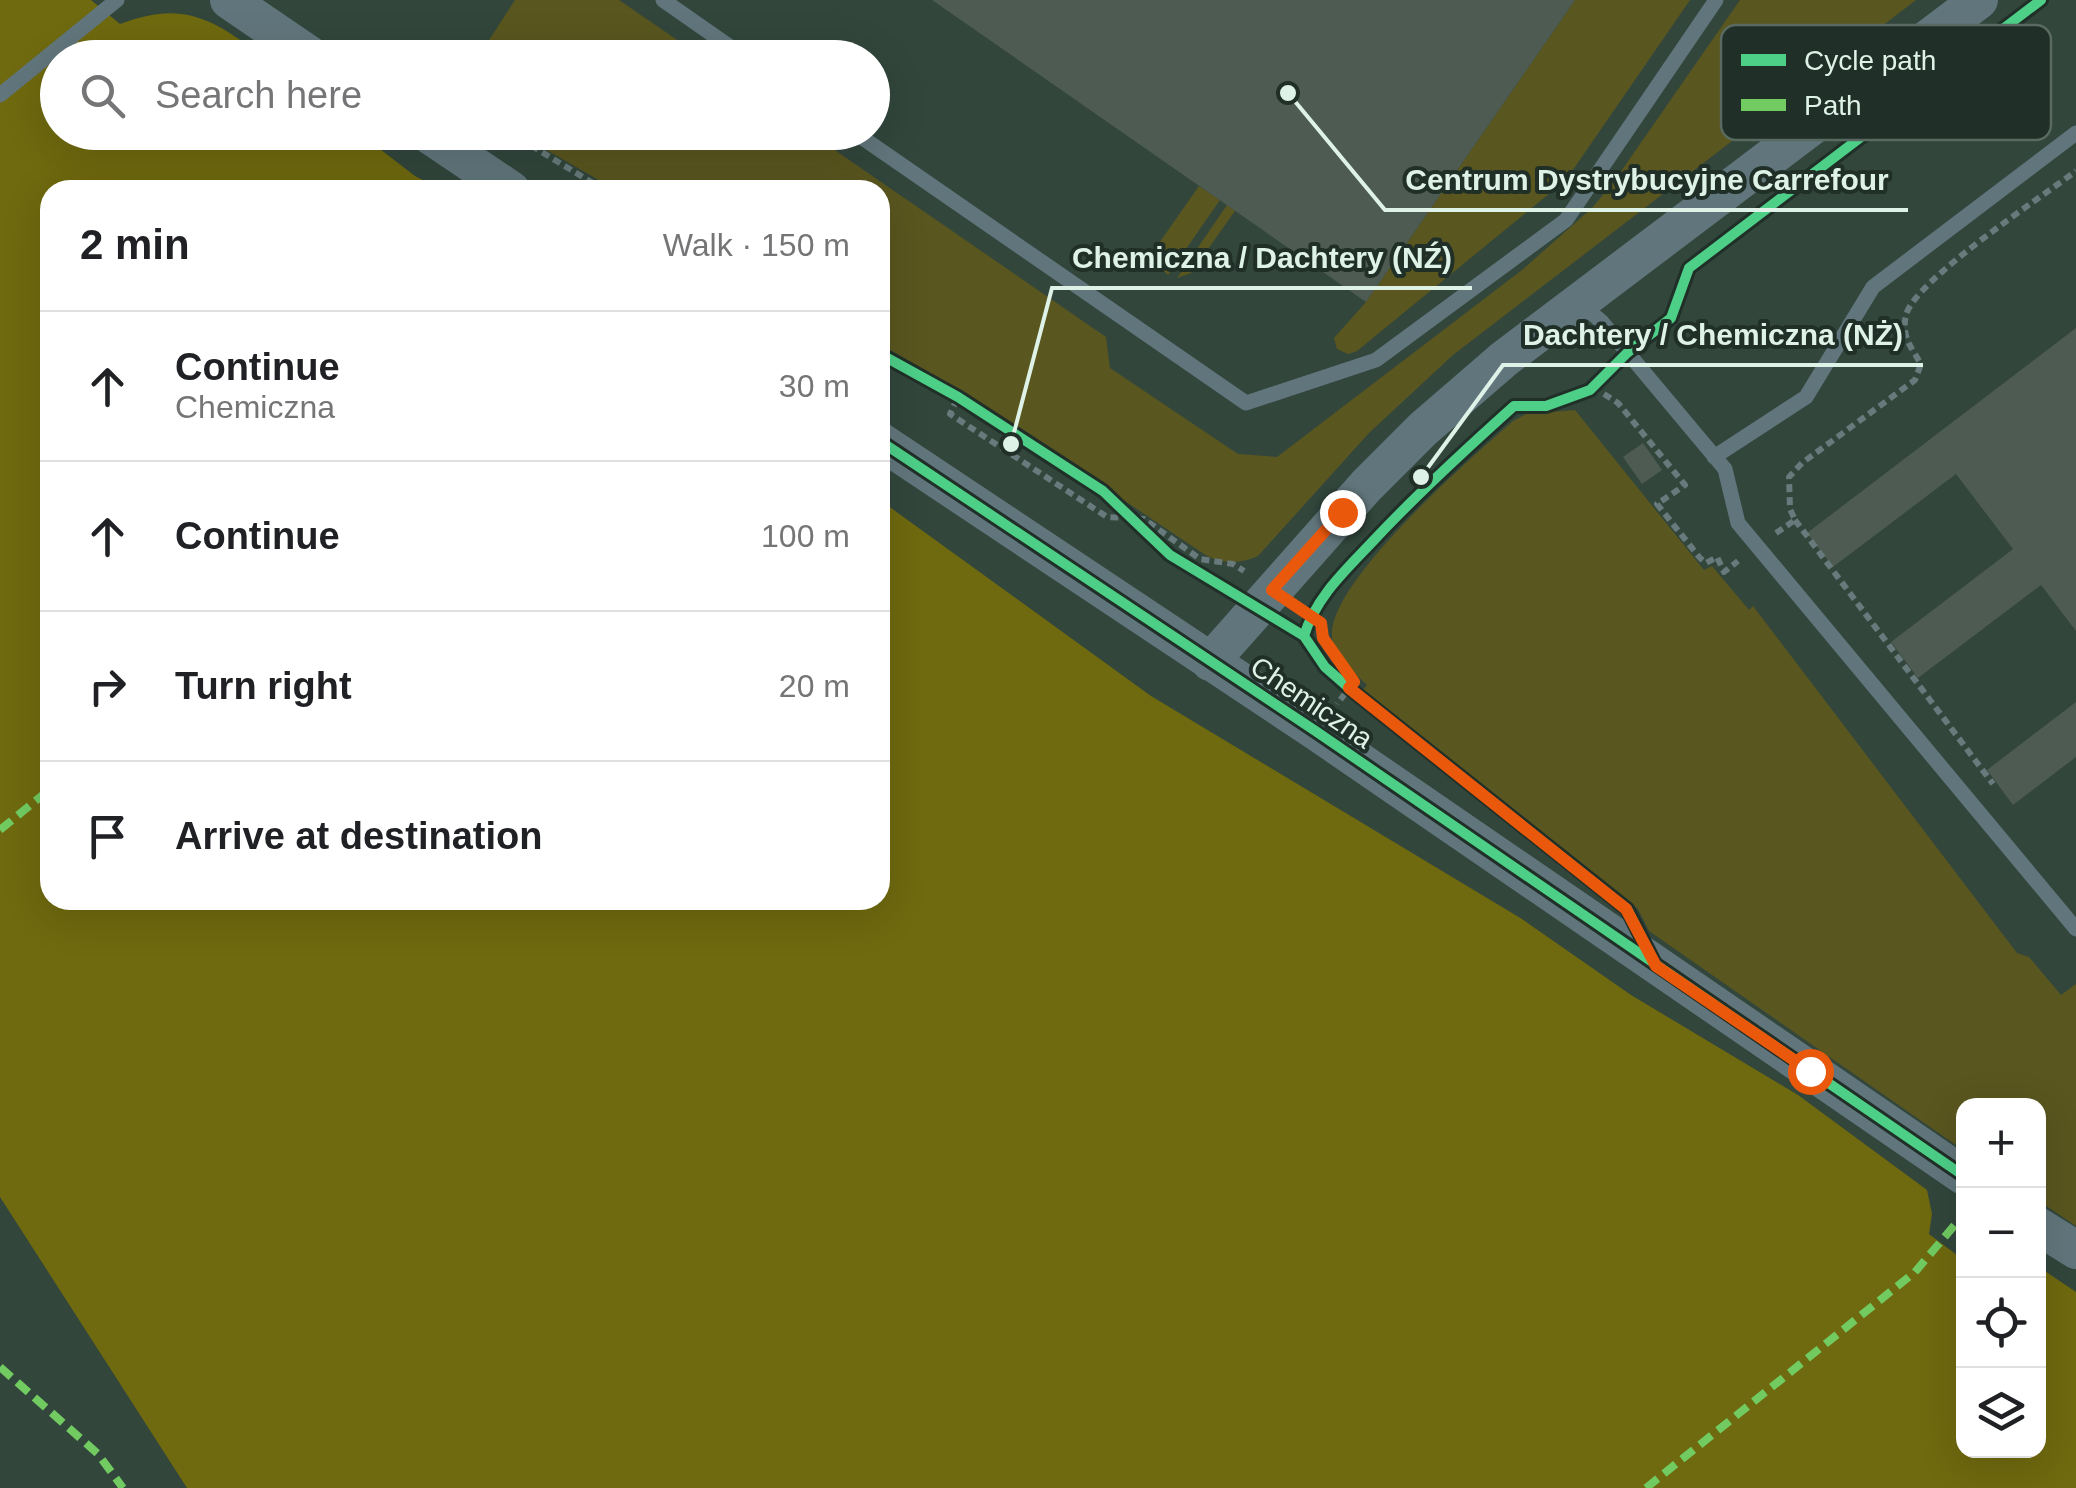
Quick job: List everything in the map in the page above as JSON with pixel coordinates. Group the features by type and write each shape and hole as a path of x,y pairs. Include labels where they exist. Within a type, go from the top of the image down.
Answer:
{"street":[{"path":"229,0 288,40"},
{"path":"1946,25 1979,0"},
{"path":"1210,662 1366,486 1423,429 1578,301 1792,140"},
{"path":"452,150 496,180"},
{"name":"Chemiczna","path":"890,448 1317,732 1956,1171"},
{"path":"2046,1231 2076,1250"}],"lane":[{"path":"67,40 117,0"},
{"path":"662,0 720,40"},
{"path":"880,150 1246,403 1376,360 1566,220 1716,0"},
{"path":"0,94 40,62"},
{"path":"1714,456 1806,398 1873,287 2076,133"},
{"path":"1578,301 1602,322 1725,469 1738,523 2076,929"}],"path":[{"path":"539,150 588,180"},
{"path":"2005,800 1795,520 1790,509 1788,477 1915,380 1922,364 1906,342 1904,327 1911,301 1937,276 2076,170"},
{"path":"1575,396 1593,387 1627,354"},
{"path":"890,360 974,408"},
{"path":"1593,387 1618,403 1685,485 1657,504 1706,564 1717,557 1724,572 1795,520"},
{"path":"958,397 950,414 1107,517 1144,519 1200,559 1233,564 1308,621 1321,623 1323,638 1354,682 1317,732"},
{"path":"1117,505 1170,554"},
{"path":"1185,564 1199,573"},
{"path":"1308,621 1320,601"},
{"path":"1337,678 1360,696"}],"shaded area":[{"path":"0,0 91,0 120,24 142,17 179,14 212,23 239,40 40,40 40,150 381,150 422,180 40,180 40,910 890,910 890,507 1151,696 1522,919 1631,995 1798,1095 1927,1190 1932,1214 1929,1234 1956,1254 1956,1458 2046,1458 2046,1272 2076,1292 2076,1488 187,1488 0,1197"},
{"path":"515,0 619,0 677,40 489,40"},
{"path":"1575,0 1690,0 1566,180 1357,351 1348,354 1337,349 1334,338 1366,302"},
{"path":"1740,0 1916,0 1883,25 1723,25"},
{"path":"1721,27 1721,140 1733,140 1453,355 1369,433 1252,559 1223,561 1204,554 961,391 890,350 890,188 1106,337 1110,368 1238,454 1277,457 1522,270 1592,208"},
{"path":"547,150 835,150 878,180 599,180"},
{"path":"1199,186 1220,200 1168,275 1155,263 1157,246"},
{"path":"1227,205 1235,211 1191,273 1177,278"},
{"path":"1575,410 1704,570 1712,566 1749,610 1753,606 2017,953 2029,957 2061,995 2076,984 2076,1226 2046,1206 2046,1098 1956,1098 1956,1145 1649,931 1638,909 1362,691 1367,685 1340,656 1332,636 1337,613 1353,585 1406,522 1467,462 1526,414"}],"building":[{"path":"932,0 1575,0 1366,302"},
{"path":"2076,328 2076,631 2041,585 1918,678 1891,642 2013,549 1956,474 1833,567 1807,533"},
{"path":"1643,443 1662,470 1642,484 1623,457"},
{"path":"2076,702 2076,757 2013,805 1987,770"}],"marked path":[{"path":"0,830 40,797"},
{"path":"1646,1488 1915,1272 1956,1223"},
{"path":"0,1367 98,1454 123,1488"}],"cycle path":[{"path":"2008,25 2041,0"},
{"path":"1304,636 1316,608 1343,572 1514,406 1546,406 1590,390 1627,353 1671,318 1689,268 1857,140"},
{"path":"890,360 958,397 1103,491 1170,555 1304,636 1325,667 1349,688 1627,909 1654,962"},
{"path":"890,448 1317,732 1956,1171"}],"place":[{"name":"Centrum Dystrybucyjne Carrefour","path":"1288,93"},
{"name":"Chemiczna / Dachtery (NŹ)","path":"1011,444"},
{"name":"Dachtery / Chemiczna (NŻ)","path":"1421,477"}],"route":[{"path":"1342,512 1272,590 1321,623 1323,638 1354,682 1349,688 1626,909 1656,966 1810,1071"}]}
